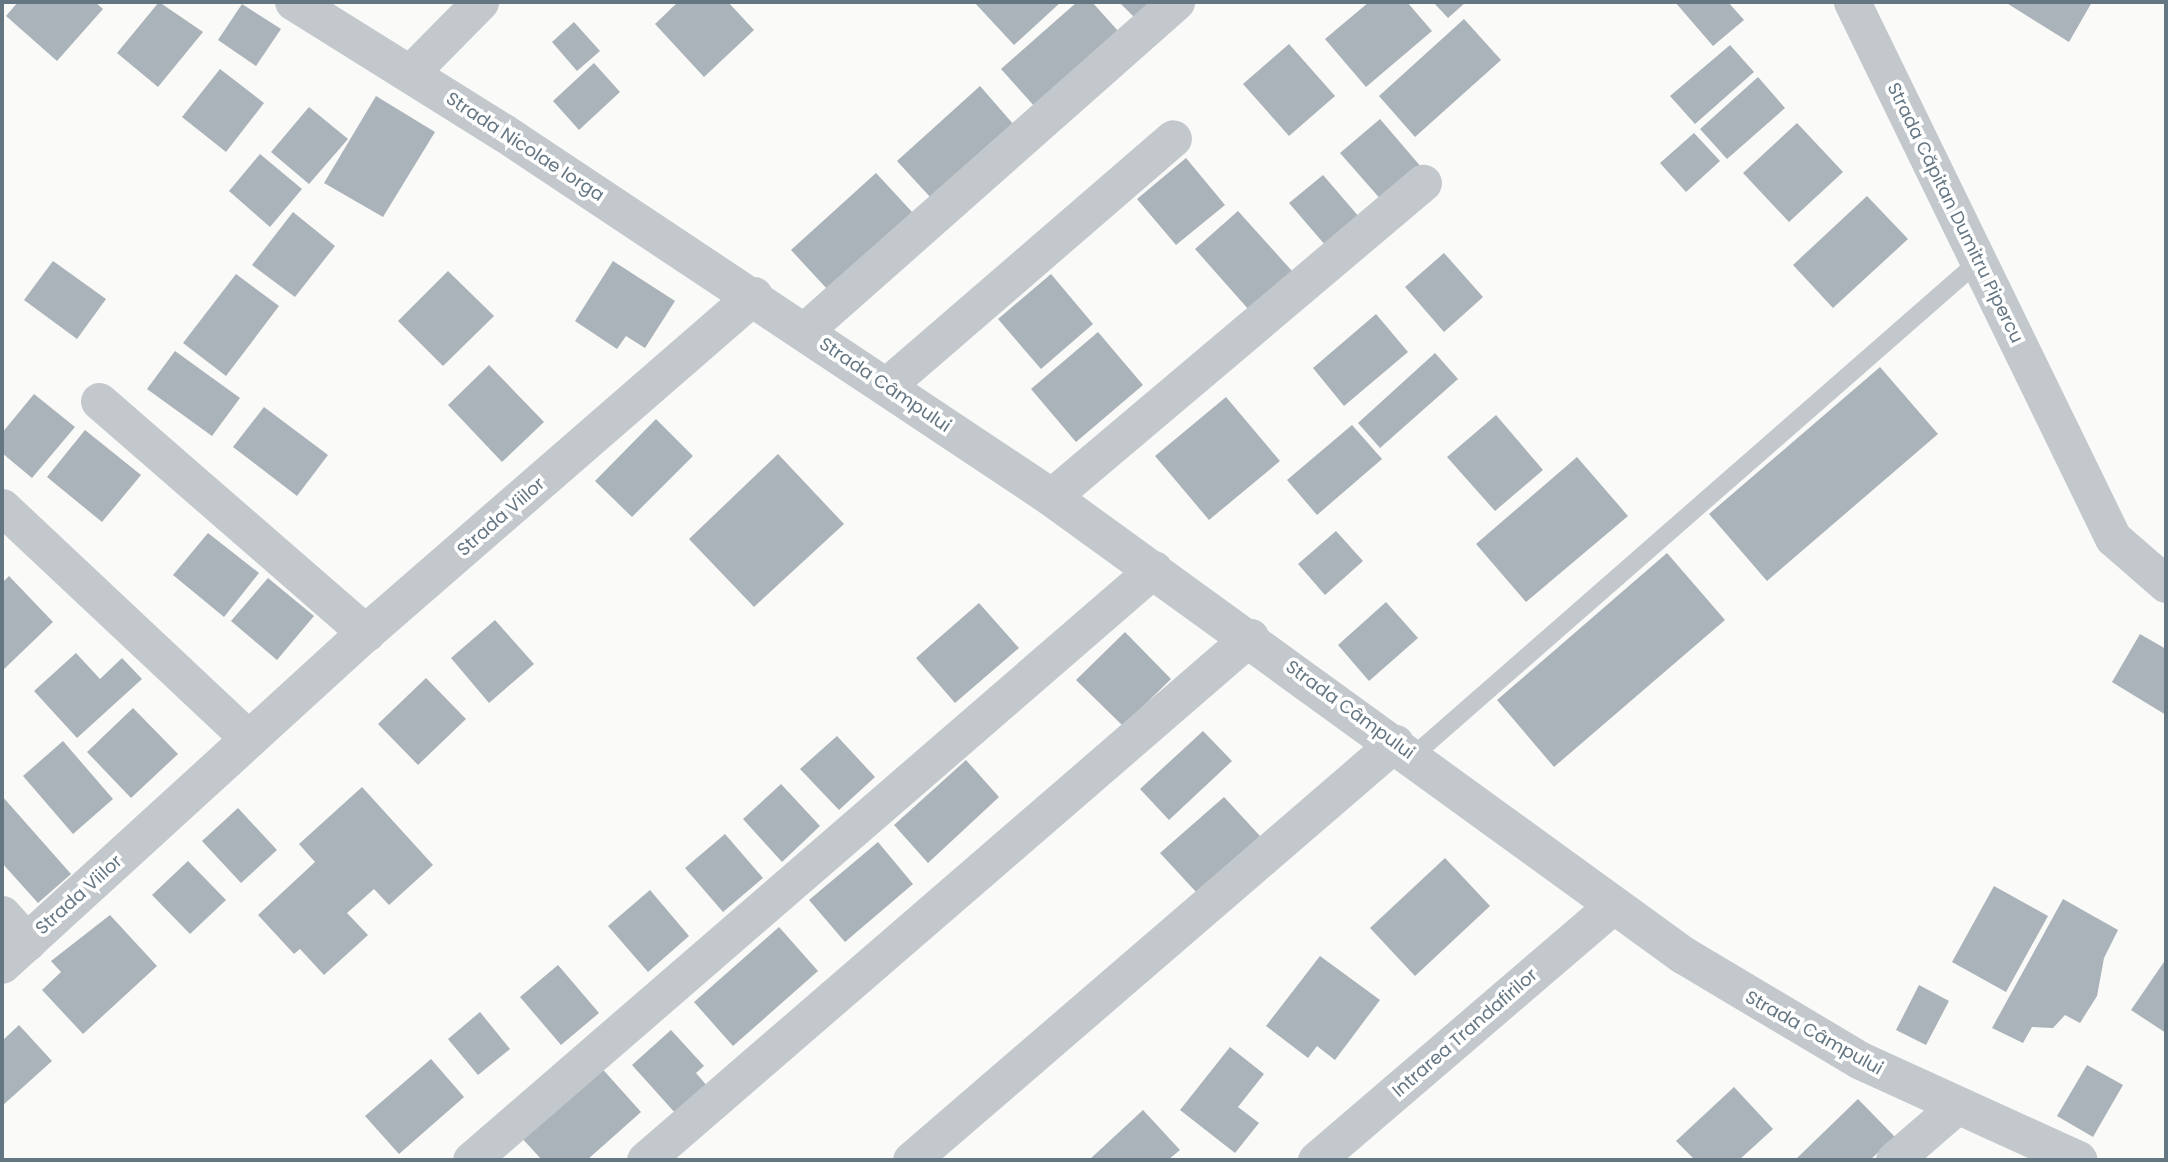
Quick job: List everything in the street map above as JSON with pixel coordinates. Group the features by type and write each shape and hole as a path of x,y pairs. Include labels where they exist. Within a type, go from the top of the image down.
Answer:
{"street":[{"name":"Strada Nicolae Iorga","path":"294,2 410,73 754,296"},
{"path":"410,73 480,2"},
{"path":"804,331 1176,2"},
{"name":"Strada Căpitan Dumitru Pipercu","path":"1853,2 2113,537 2166,583"},
{"path":"886,386 1173,138"},
{"path":"1051,497 1423,183"},
{"name":"Strada Câmpului","path":"754,296 1154,569 1614,905 1755,1001 1954,1108 2078,1160"},
{"name":"Strada Viilor","path":"14,953 366,634 754,296"},
{"path":"99,401 366,634"},
{"path":"2,507 249,739"},
{"path":"471,1160 1154,569"},
{"path":"645,1160 1250,638"},
{"path":"911,1160 1404,750"},
{"name":"Intrarea Trandafirilor","path":"1316,1160 1614,905"},
{"path":"2,914 14,953"},
{"path":"1894,1160 1954,1108"}],"lane":[{"path":"1404,750 1979,260"}],"building":[{"path":"18,2 95,2 103,9 57,61 6,16"},
{"path":"159,2 203,32 158,87 117,53"},
{"path":"678,2 728,2 754,30 704,77 655,24"},
{"path":"974,2 1061,2 1014,45"},
{"path":"1077,2 1092,2 1119,32 1035,107 1001,69"},
{"path":"1119,2 1152,2 1135,18"},
{"path":"1369,2 1407,2 1432,31 1366,87 1325,39"},
{"path":"1433,2 1466,2 1448,18"},
{"path":"1675,2 1728,2 1744,20 1713,46"},
{"path":"2005,2 2092,2 2069,42"},
{"path":"242,4 281,29 256,66 218,40"},
{"path":"1464,19 1501,60 1415,137 1379,96"},
{"path":"574,22 600,51 577,71 552,42"},
{"path":"1289,44 1335,96 1289,136 1243,84"},
{"path":"1730,45 1754,72 1695,124 1670,96"},
{"path":"594,63 620,92 579,130 553,101"},
{"path":"220,69 264,103 226,152 182,117"},
{"path":"1758,77 1785,108 1727,159 1700,129"},
{"path":"980,86 1014,125 931,198 897,161"},
{"path":"376,96 435,132 383,217 324,183"},
{"path":"309,107 348,139 309,184 271,152"},
{"path":"1380,119 1422,168 1383,202 1340,153"},
{"path":"1797,123 1843,172 1789,222 1743,173"},
{"path":"1694,133 1720,161 1686,192 1660,163"},
{"path":"260,154 302,189 270,227 229,191"},
{"path":"1186,158 1225,205 1176,245 1137,199"},
{"path":"876,173 913,213 828,290 791,250"},
{"path":"1323,175 1360,218 1326,246 1289,203"},
{"path":"1867,196 1908,239 1833,308 1793,265"},
{"path":"1238,211 1292,271 1249,310 1195,249"},
{"path":"293,212 335,246 295,297 252,265"},
{"path":"1444,253 1483,297 1444,332 1405,287"},
{"path":"53,261 106,299 77,339 24,300"},
{"path":"613,261 675,301 645,348 626,336 617,349 575,321"},
{"path":"448,271 494,316 443,366 398,321"},
{"path":"236,274 279,306 226,376 183,343"},
{"path":"1051,274 1093,324 1041,369 998,319"},
{"path":"1376,314 1408,352 1344,406 1313,368"},
{"path":"1098,332 1143,385 1076,442 1031,389"},
{"path":"175,351 240,398 212,436 147,389"},
{"path":"1435,353 1458,379 1380,448 1358,423"},
{"path":"489,365 544,422 502,462 448,405"},
{"path":"1880,367 1938,434 1767,581 1709,514"},
{"path":"34,394 75,427 32,478 2,453 2,433"},
{"path":"1226,397 1280,461 1209,520 1155,456"},
{"path":"264,407 328,455 297,496 233,447"},
{"path":"1496,415 1543,470 1495,511 1447,457"},
{"path":"656,419 693,456 632,517 595,481"},
{"path":"1352,425 1382,459 1317,515 1287,480"},
{"path":"85,430 141,475 102,522 47,477"},
{"path":"778,454 844,524 754,607 689,539"},
{"path":"1577,457 1628,516 1526,602 1476,544"},
{"path":"1336,531 1363,561 1325,595 1298,564"},
{"path":"208,533 259,573 224,617 173,575"},
{"path":"1667,553 1725,620 1554,767 1497,700"},
{"path":"9,576 53,622 2,671 2,583"},
{"path":"268,578 314,616 277,660 231,621"},
{"path":"1386,602 1418,638 1369,681 1338,645"},
{"path":"979,603 1019,648 955,703 916,658"},
{"path":"495,620 534,664 489,703 451,658"},
{"path":"1125,632 1171,679 1123,726 1076,680"},
{"path":"2140,634 2166,649 2166,715 2112,682"},
{"path":"76,653 100,679 122,658 142,679 77,738 34,691"},
{"path":"426,678 466,719 418,765 378,724"},
{"path":"133,708 178,754 131,798 87,752"},
{"path":"1203,731 1232,761 1169,820 1140,789"},
{"path":"837,736 875,777 839,810 800,769"},
{"path":"63,741 113,799 73,834 23,776"},
{"path":"966,760 999,797 928,863 894,825"},
{"path":"781,784 820,826 782,862 743,819"},
{"path":"362,787 433,865 389,905 374,889 347,913 368,935 324,975 300,949 294,954 258,915 315,862 299,844"},
{"path":"2,796 71,874 38,903 2,863"},
{"path":"1224,797 1260,836 1197,893 1160,853"},
{"path":"238,808 277,850 241,883 202,841"},
{"path":"725,834 763,878 723,912 685,868"},
{"path":"878,842 913,884 845,942 809,900"},
{"path":"1445,858 1490,906 1415,976 1370,928"},
{"path":"188,861 226,900 190,934 152,895"},
{"path":"1994,886 2048,916 2006,992 1952,962"},
{"path":"650,890 689,936 648,972 608,926"},
{"path":"2063,899 2118,930 2104,958 2097,996 2080,1023 2065,1015 2053,1028 2032,1027 2023,1043 1992,1028"},
{"path":"110,915 157,966 83,1034 42,990 61,972 51,961"},
{"path":"779,927 818,971 733,1046 694,1002"},
{"path":"1320,956 1380,1000 1335,1060 1317,1046 1308,1058 1266,1026"},
{"path":"2166,959 2166,1033 2131,1010"},
{"path":"558,965 599,1013 561,1045 520,997"},
{"path":"1919,985 1949,1001 1926,1045 1896,1030"},
{"path":"480,1012 510,1049 478,1075 448,1039"},
{"path":"19,1025 52,1061 2,1106 2,1041"},
{"path":"671,1030 704,1066 696,1073 708,1087 677,1115 632,1065"},
{"path":"1230,1047 1264,1074 1238,1107 1259,1123 1235,1153 1180,1110"},
{"path":"431,1059 464,1097 399,1154 365,1116"},
{"path":"598,1064 641,1112 587,1160 542,1160 519,1135"},
{"path":"2087,1065 2123,1085 2093,1137 2057,1116"},
{"path":"1734,1087 1773,1129 1739,1160 1695,1160 1676,1141"},
{"path":"1858,1099 1895,1137 1870,1160 1795,1160"},
{"path":"1143,1110 1180,1150 1168,1160 1089,1160"}]}
